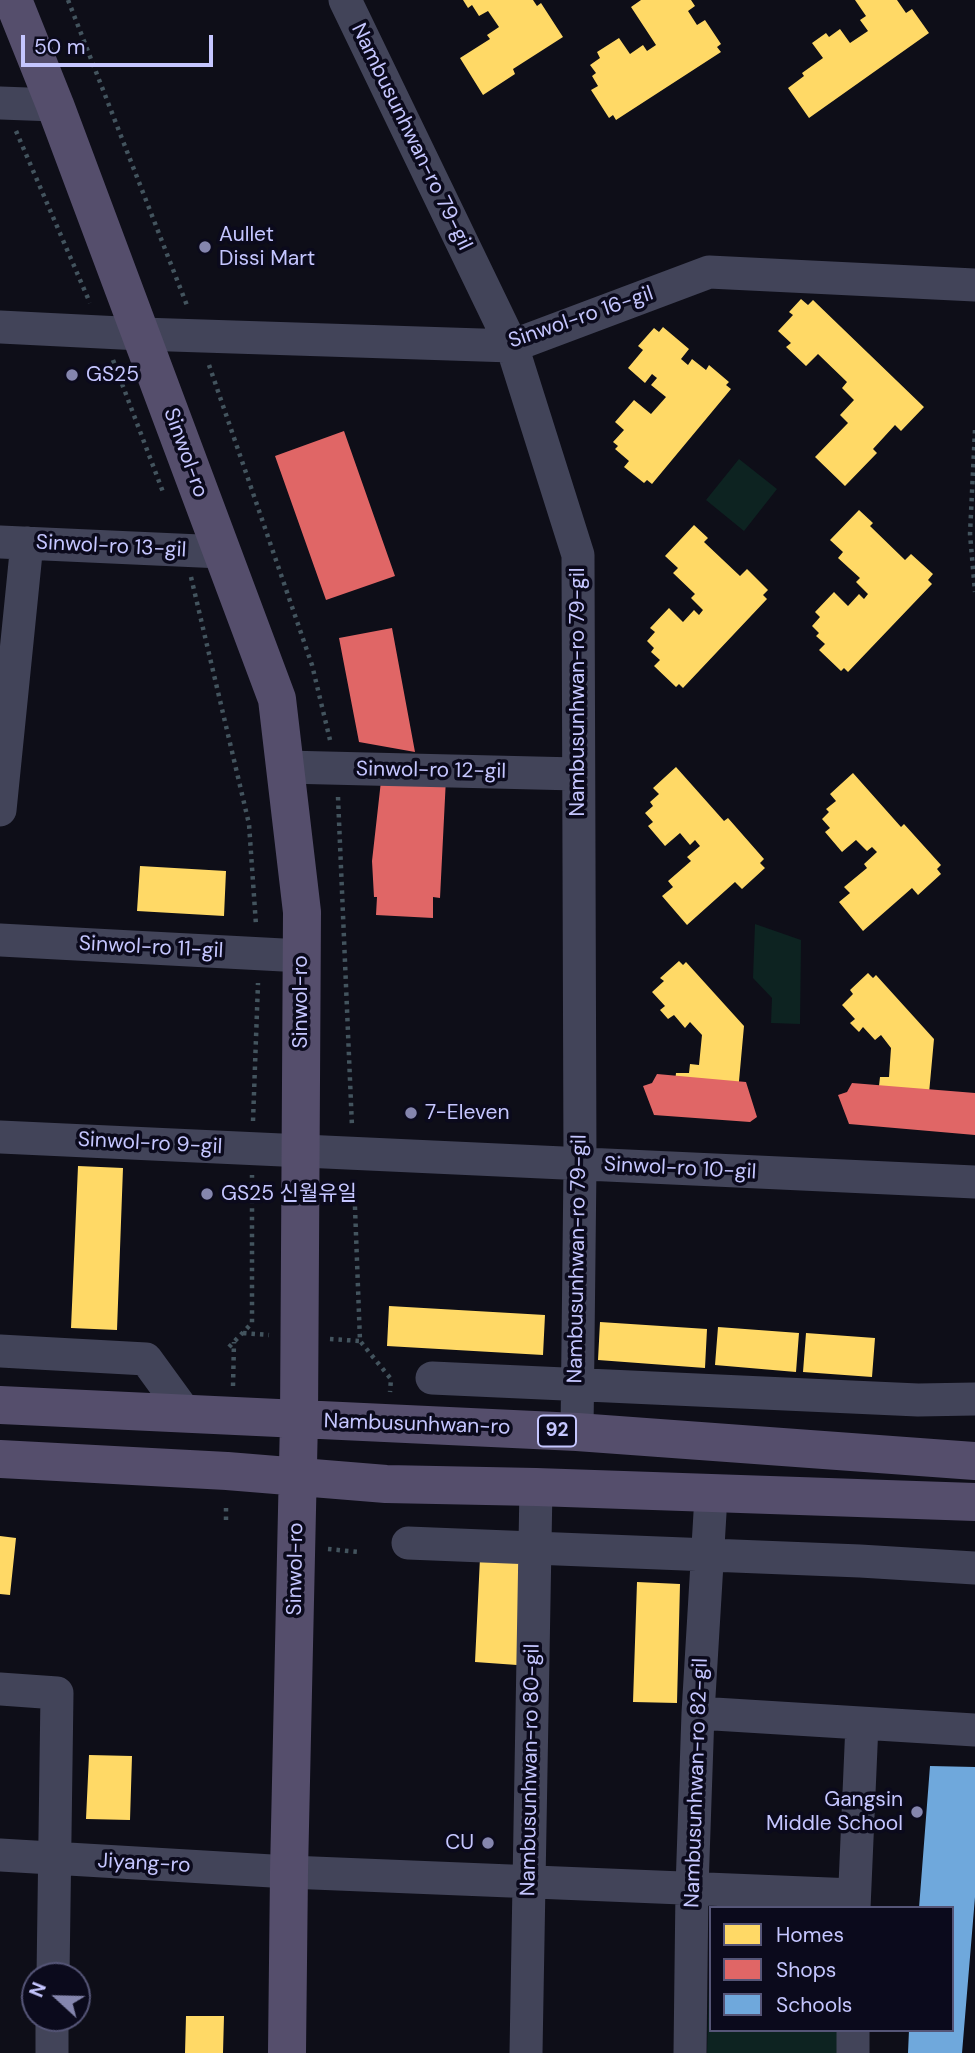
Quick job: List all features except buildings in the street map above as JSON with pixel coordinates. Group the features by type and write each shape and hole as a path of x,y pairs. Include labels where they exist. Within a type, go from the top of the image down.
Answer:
{"main road":[{"name":"Sinwol-ro","path":"13,0 55,105 277,699 302,912 299,1420 287,2053"},
{"name":"Nambusunhwan-ro","path":"0,1405 577,1432 975,1461"},
{"name":"Nambusunhwan-ro","path":"815,1450 975,1436"},
{"path":"0,1459 227,1471 386,1484 975,1502"},
{"path":"536,1487 710,1513 975,1529"}],"street":[{"name":"Nambusunhwan-ro 79-gil","path":"345,0 512,346 578,555 580,1164 577,1432"},
{"path":"6,112 55,105"},
{"name":"Sinwol-ro 16-gil","path":"0,327 512,346 709,272 975,285"},
{"path":"0,810 14,542"},
{"name":"Sinwol-ro 13-gil","path":"14,542 222,552"},
{"name":"Sinwol-ro 12-gil","path":"285,767 577,774"},
{"name":"Sinwol-ro 11-gil","path":"0,940 302,956"},
{"name":"Sinwol-ro 9-gil","path":"0,1137 301,1151"},
{"name":"Sinwol-ro 10-gil","path":"301,1151 975,1182"},
{"path":"0,1351 146,1359 186,1415"},
{"path":"432,1378 918,1400 975,1399"},
{"name":"Nambusunhwan-ro 80-gil","path":"526,2053 536,1487"},
{"name":"Nambusunhwan-ro 82-gil","path":"690,2053 698,1713 710,1513"},
{"path":"408,1543 975,1568"},
{"path":"0,1689 57,1693 53,1962"},
{"path":"698,1713 975,1730"},
{"path":"854,1901 862,1724"},
{"name":"Jiyang-ro","path":"0,1855 289,1872 692,1888 854,1901"},
{"path":"52,2032 52,2053"},
{"path":"853,2032 853,2053"}],"path":[{"path":"6,112 102,332 165,499"},
{"path":"975,430 970,534 975,592"},
{"path":"184,550 249,824 258,954 252,1149 252,1323 229,1347"}],"green space":[{"path":"739,459 777,489 744,531 706,500"},
{"path":"755,924 801,940 800,1024 771,1023 772,998 753,978"},
{"path":"709,1984 709,2032 840,2032 840,2053 707,2053"}],"place":[{"name":"Aullet Dissi Mart","path":"205,247"},
{"name":"GS25","path":"72,375"},
{"name":"7-Eleven","path":"411,1113"},
{"name":"GS25 신월유일","path":"207,1194"},
{"name":"Gangsin Middle School","path":"917,1812"},
{"name":"CU","path":"488,1843"}]}
